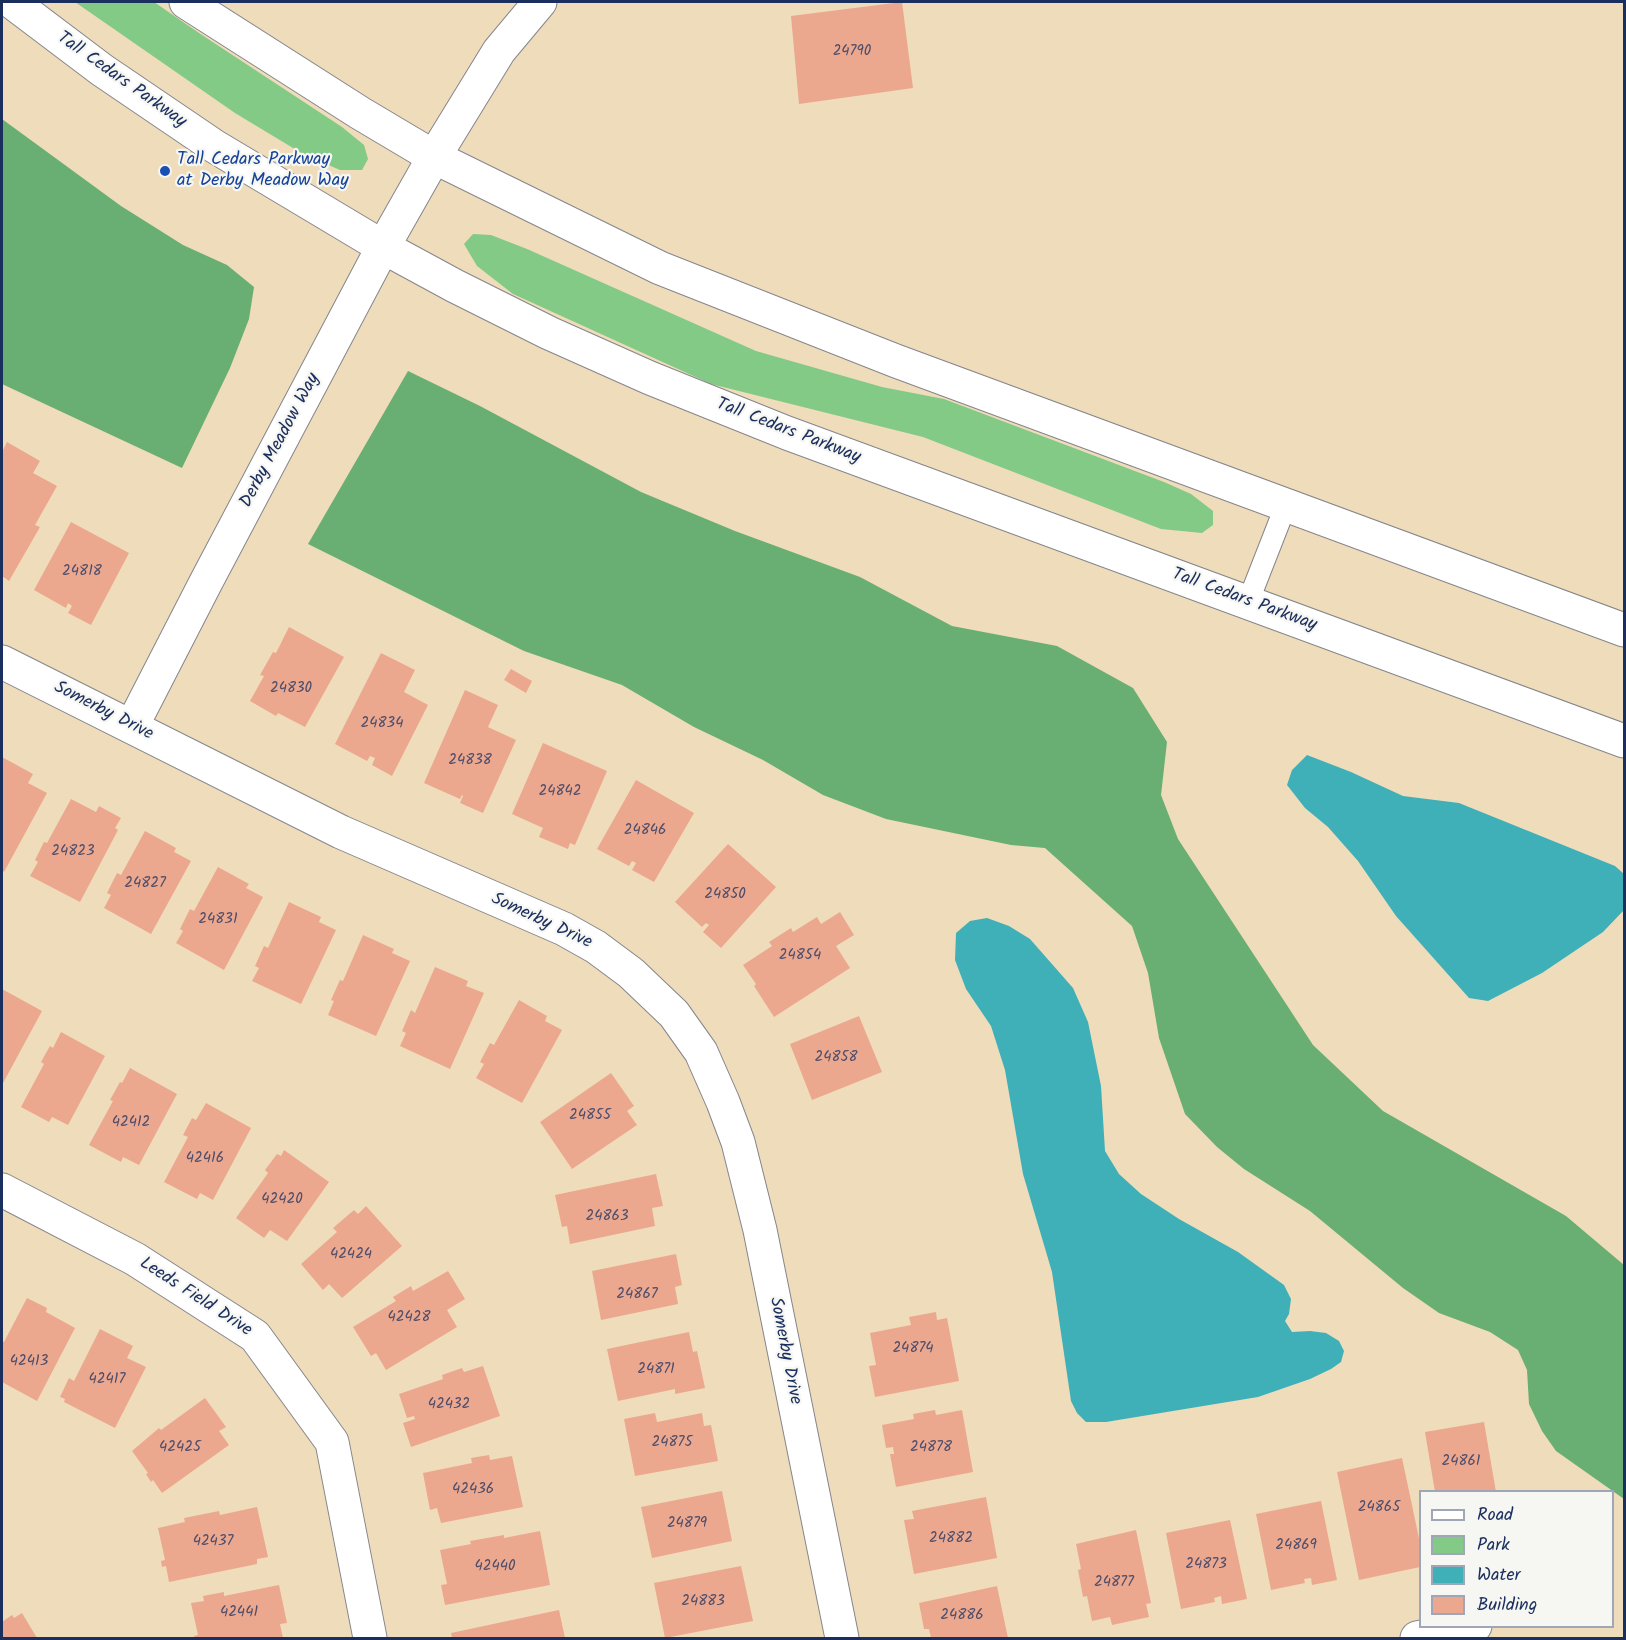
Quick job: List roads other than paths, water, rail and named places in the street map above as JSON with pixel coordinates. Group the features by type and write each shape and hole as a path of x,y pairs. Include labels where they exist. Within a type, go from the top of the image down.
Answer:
{"main road":[{"name":"Tall Cedars Parkway","path":"12,2 102,70 189,129 383,247 538,328 650,378 787,433 1624,741"},
{"path":"186,2 341,102 434,156 650,263 724,295 907,365 1624,630"},
{"name":"Derby Meadow Way","path":"132,726 383,247 434,156 499,51 540,2"},
{"name":"Somerby Drive","path":"2,662 341,832 564,929 596,947 631,973 674,1014 701,1052 738,1142 760,1230 842,1638"},
{"name":"Leeds Field Drive","path":"2,1190 135,1259 255,1336 332,1442 370,1638"},
{"path":"1417,1638 1465,1628"}],"lane":[{"path":"1248,603 1286,505"}],"water":[{"path":"1307,755 1403,796 1459,803 1615,866 1624,874 1624,910 1603,932 1542,973 1488,1001 1469,998 1396,916 1358,861 1328,827 1305,808 1287,785 1292,770"},
{"path":"987,918 1009,926 1030,939 1073,988 1088,1022 1101,1086 1105,1151 1119,1174 1141,1194 1179,1219 1238,1252 1284,1285 1291,1299 1289,1314 1285,1321 1292,1332 1326,1333 1339,1341 1344,1351 1341,1362 1310,1379 1258,1397 1106,1422 1086,1422 1077,1413 1071,1401 1052,1272 1023,1174 1005,1070 991,1026 966,989 955,960 956,933 970,921"}],"place":[{"name":"Tall Cedars Parkway at Derby Meadow Way","path":"165,171"}]}
